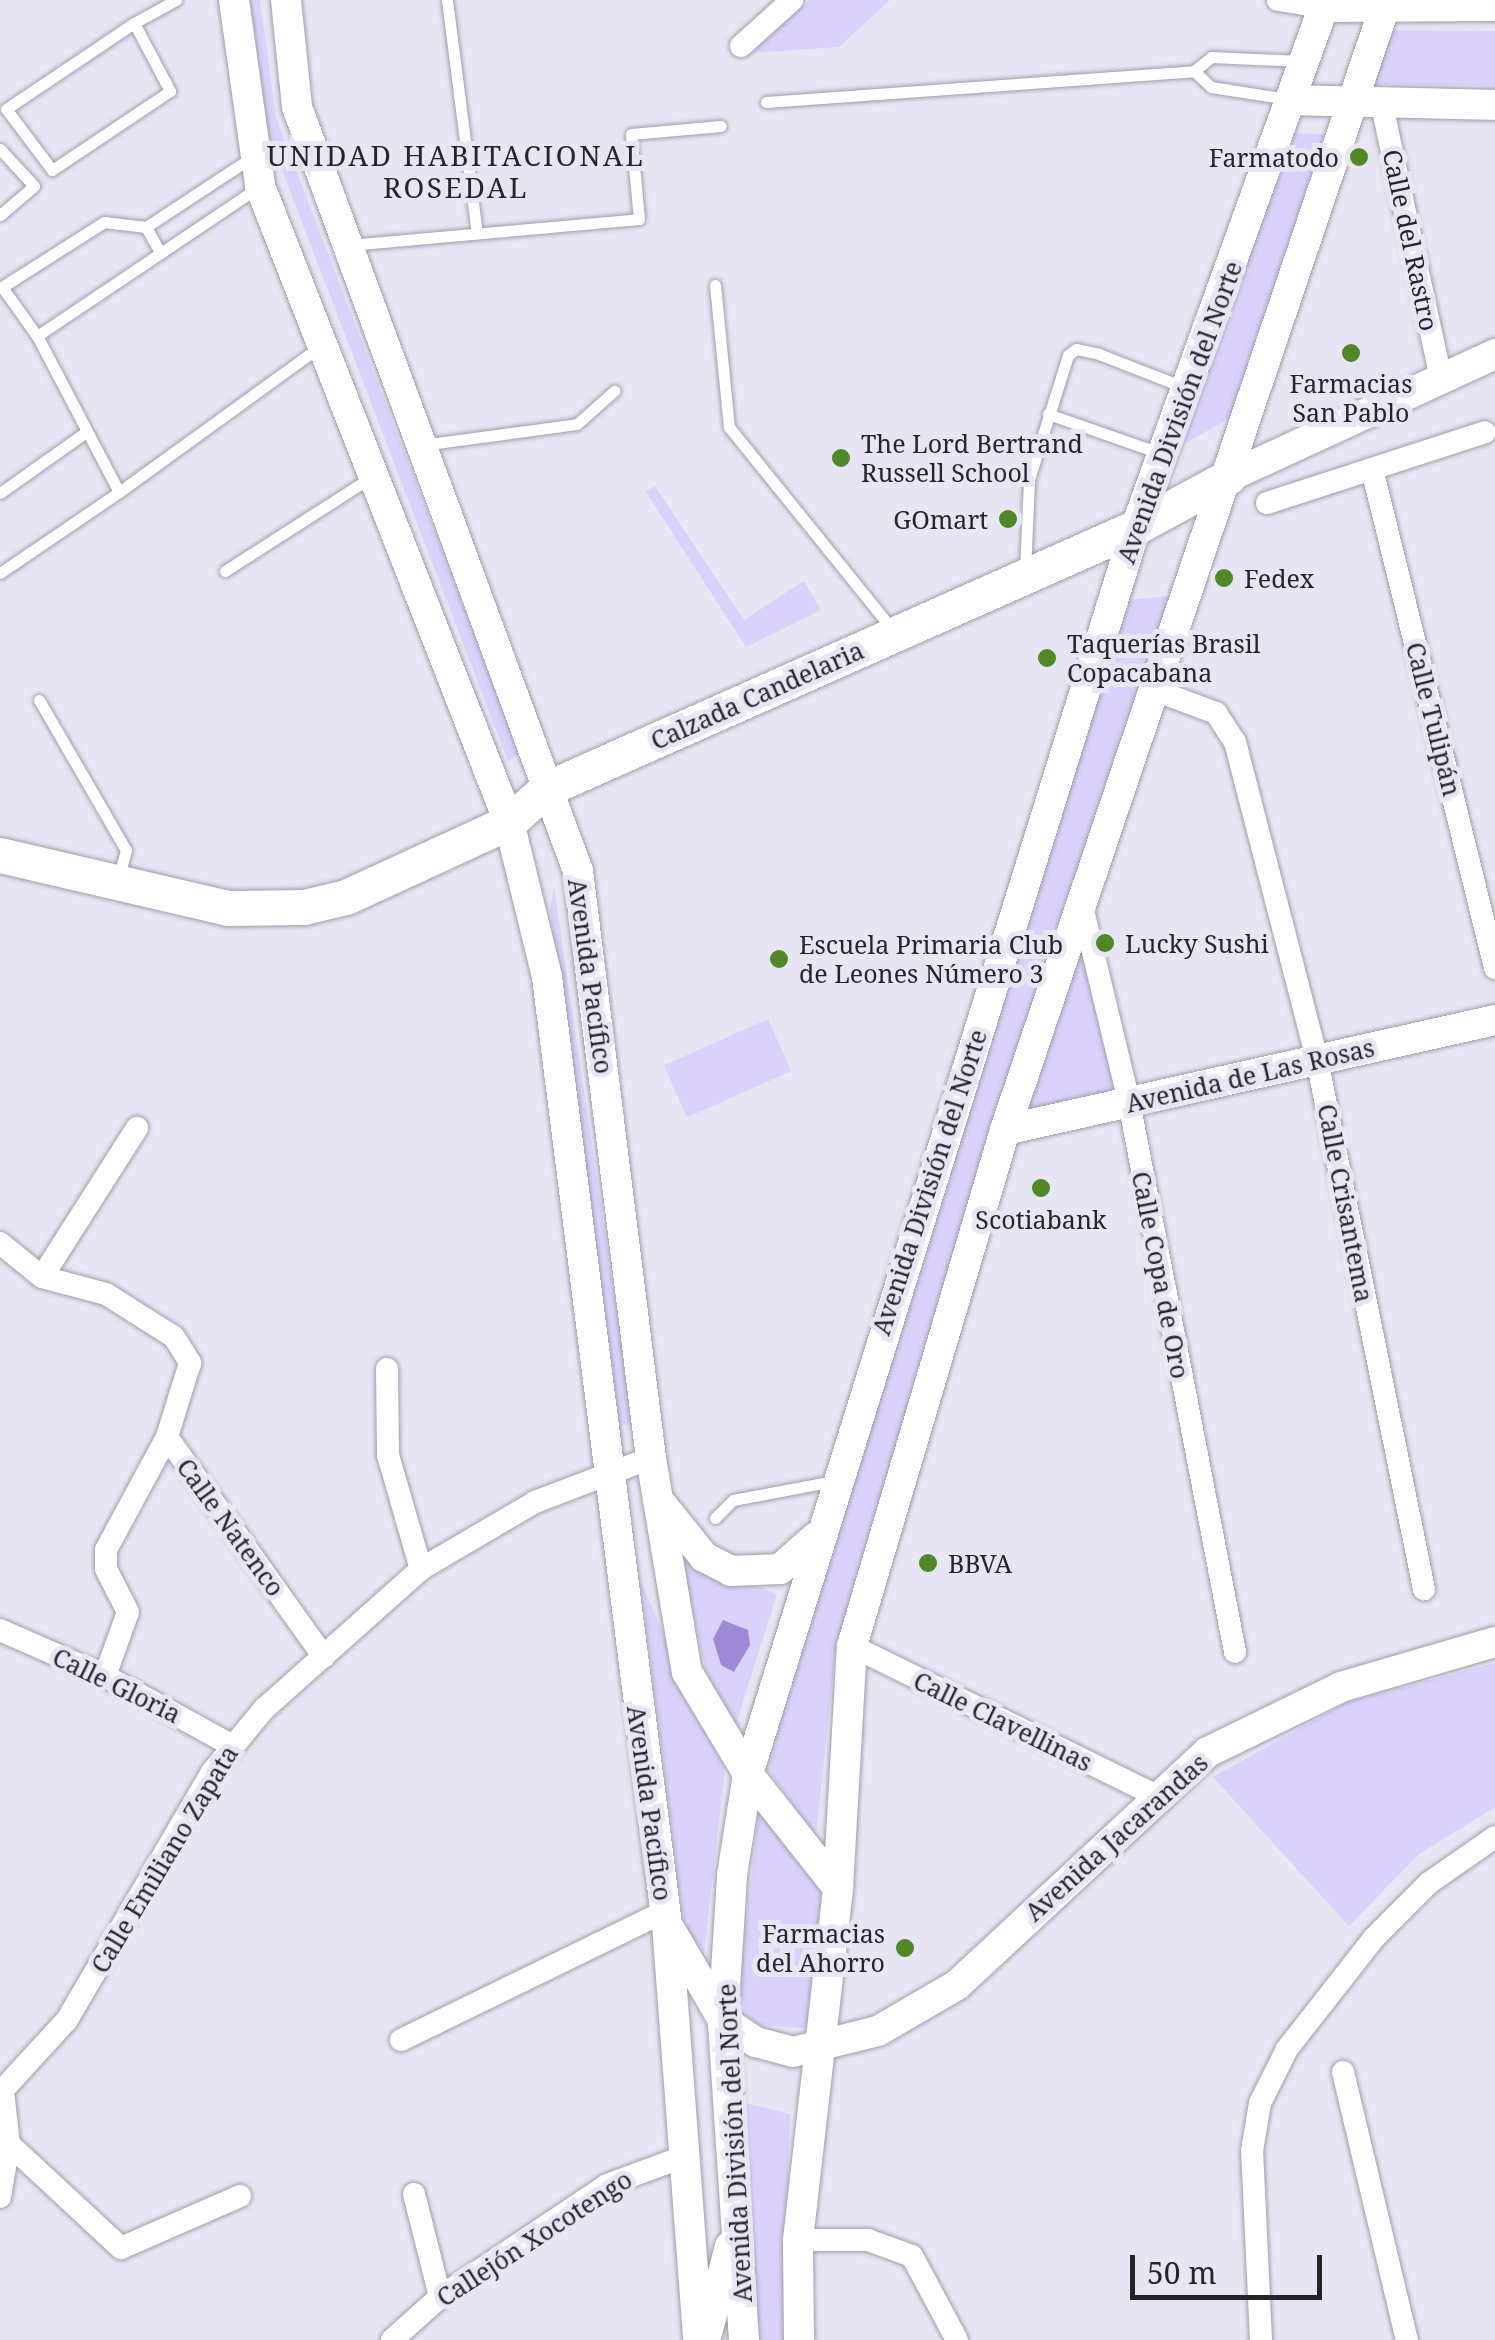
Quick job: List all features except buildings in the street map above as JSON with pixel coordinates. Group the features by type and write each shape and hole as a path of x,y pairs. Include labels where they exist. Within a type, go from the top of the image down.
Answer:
{"main road":[{"name":"Calzada Candelaria","path":"0,854 117,885 228,908 304,907 346,896 509,822 546,789 1136,528 1228,477"}],"street":[{"name":"Avenida Pacífico","path":"234,0 256,172 378,473 509,822 547,977 666,1918"},
{"name":"Avenida Pacífico","path":"286,0 297,107 578,871 592,958 651,1458 687,1672 748,1774 838,1888"},
{"path":"741,46 792,0"},
{"path":"1278,0 1495,6"},
{"path":"799,2340 798,2240 816,2049 838,1888 852,1646 1004,1130 1228,477 1367,100 1386,2"},
{"name":"Avenida División del Norte","path":"744,2340 723,2020 732,1876 748,1774 817,1535 1136,528 1325,4"},
{"path":"1291,100 1495,104"},
{"name":"Calle del Rastro","path":"1367,100 1441,378"},
{"name":"Calzada Candelaria","path":"1228,477 1495,354"},
{"path":"1268,503 1485,432"},
{"name":"Calle Tulipán","path":"1372,469 1495,968"},
{"name":"Calle Crisantema","path":"1157,692 1216,712 1230,727 1318,1060 1424,1589"},
{"name":"Calle Copa de Oro","path":"1080,900 1129,1102 1235,1652"},
{"name":"Avenida de Las Rosas","path":"1004,1130 1495,1020"},
{"path":"0,1244 42,1277 137,1128"},
{"name":"Calle Natenco","path":"42,1277 106,1294 174,1337 185,1350 190,1376 167,1437 324,1657"},
{"path":"387,1369 388,1456 421,1569"},
{"path":"104,1676 128,1612 106,1569 106,1550 167,1437"},
{"name":"Calle Emiliano Zapata","path":"2,2092 68,2020 231,1746 421,1569 535,1502 609,1469 651,1458"},
{"path":"657,1496 693,1546 731,1571 780,1569 817,1535"},
{"path":"0,1655 10,1634"},
{"name":"Calle Gloria","path":"10,1634 104,1676 231,1746"},
{"name":"Avenida Jacarandas","path":"816,2049 905,2019 957,1986 1154,1795 1208,1752 1341,1687 1495,1642"},
{"name":"Calle Clavellinas","path":"852,1646 1154,1795"},
{"path":"1261,2340 1252,2151 1260,2102 1287,2048 1374,1938 1429,1882 1495,1837"},
{"path":"401,2040 666,1918 723,2020 774,2050 816,2049"},
{"name":"Avenida División del Norte","path":"666,1918 698,2340"},
{"path":"1343,2072 1408,2340"},
{"path":"0,2197 9,2144 2,2092"},
{"path":"9,2144 121,2248 240,2196"},
{"name":"Callejón Xocotengo","path":"392,2340 440,2296 624,2174 686,2156"},
{"path":"414,2194 440,2296"},
{"path":"706,2340 737,2219"},
{"path":"798,2240 868,2240 912,2256 958,2340"}],"lane":[{"path":"134,23 170,91 52,170 6,109 134,23 176,0"},
{"path":"447,0 477,233"},
{"path":"766,102 1194,71 1211,57 1306,61"},
{"path":"1194,71 1211,87 1291,100"},
{"path":"349,245 639,220 631,134 721,126"},
{"path":"0,149 34,186 0,215"},
{"path":"119,492 83,434 37,336 1,286 89,228 104,222 146,227 256,172"},
{"path":"37,336 160,252 256,172"},
{"path":"146,227 160,252"},
{"path":"715,284 729,427 896,634"},
{"path":"0,573 324,344"},
{"path":"1025,576 1024,511 1048,414 1076,349 1186,388"},
{"path":"422,445 577,424 614,390"},
{"path":"1048,414 1162,454"},
{"path":"0,493 83,434"},
{"path":"225,571 378,473"},
{"path":"39,700 126,850 117,885"},
{"path":"716,1518 732,1500 834,1482"}],"shaded area":[{"path":"250,0 260,0 276,118 520,753 508,761 264,123"},
{"path":"809,0 890,0 839,47 751,53"},
{"path":"1385,30 1495,31 1495,86 1369,84"},
{"path":"1288,133 1326,134 1232,417 1180,446"},
{"path":"655,486 744,620 804,581 821,610 746,647 646,492"},
{"path":"1169,596 835,1656 816,1836 768,1770 817,1578 1129,600"},
{"path":"554,888 633,1422 619,1427 550,909"},
{"path":"1091,905 1128,1102 1014,1127"},
{"path":"768,1019 791,1071 687,1117 664,1065"},
{"path":"682,1557 777,1594 734,1730 705,1669"},
{"path":"641,1583 725,1771 704,1952 684,1925"},
{"path":"723,1620 748,1630 750,1645 734,1672 721,1665 713,1639"},
{"path":"1495,1663 1495,1807 1419,1854 1349,1926 1213,1777 1347,1702"},
{"path":"761,1796 833,1891 816,2029 734,2023"},
{"path":"742,2102 790,2114 786,2241 792,2340 756,2340"}],"place":[{"name":"Farmatodo","path":"1359,157"},
{"name":"Farmacias San Pablo","path":"1351,353"},
{"name":"The Lord Bertrand Russell School","path":"841,458"},
{"name":"GOmart","path":"1008,519"},
{"name":"Fedex","path":"1224,578"},
{"name":"Taquerías Brasil Copacabana","path":"1047,658"},
{"name":"Lucky Sushi","path":"1105,943"},
{"name":"Escuela Primaria Club de Leones Número 3","path":"779,959"},
{"name":"Scotiabank","path":"1041,1188"},
{"name":"BBVA","path":"928,1563"},
{"name":"Farmacias del Ahorro","path":"905,1948"}],"district":[{"name":"UNIDAD HABITACIONAL ROSEDAL","path":"456,171"}]}
